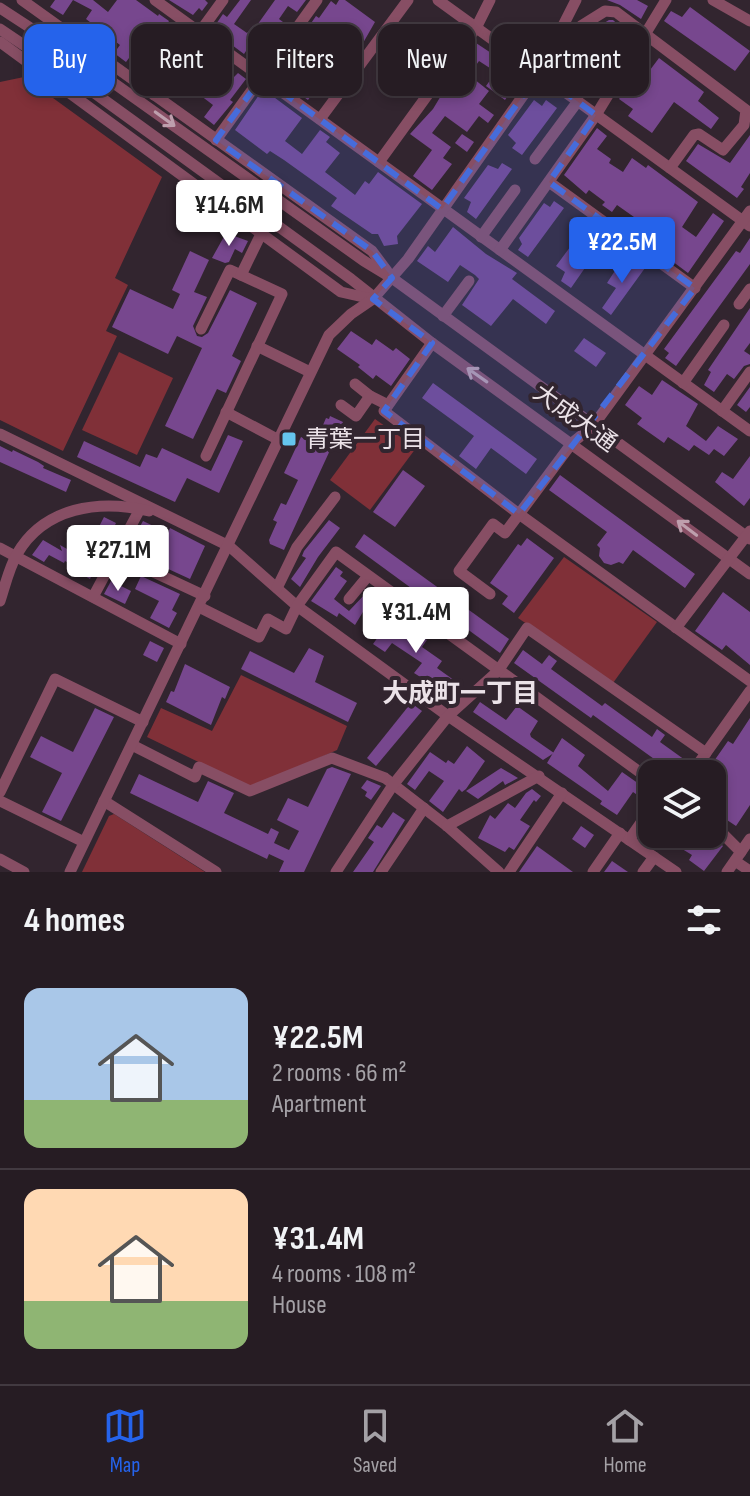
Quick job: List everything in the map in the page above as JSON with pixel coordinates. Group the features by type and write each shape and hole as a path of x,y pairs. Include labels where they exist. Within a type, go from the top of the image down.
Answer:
{"street":[{"path":"0,18 8,0"},
{"path":"22,0 131,78"},
{"path":"155,0 187,24"},
{"path":"206,24 223,0"},
{"path":"300,24 317,0"},
{"path":"320,119 408,0"},
{"path":"438,0 491,39"},
{"path":"379,162 476,28 490,0"},
{"path":"564,24 576,0"},
{"path":"649,29 666,0"},
{"path":"713,0 750,21"},
{"path":"0,8 101,74 392,278"},
{"path":"584,24 605,11 616,12 632,24"},
{"name":"大成大通","path":"0,29 89,89 351,279 432,343 750,574"},
{"path":"649,36 746,110 744,125 723,150 699,134 694,135 670,168"},
{"path":"0,42 341,292 373,299"},
{"path":"155,96 372,251 392,278"},
{"path":"216,140 248,96"},
{"path":"288,96 750,431"},
{"path":"70,872 329,335 373,299 392,278 523,96"},
{"path":"490,594 459,571 493,524 505,533 572,443 593,426 748,219 670,168 571,96"},
{"path":"500,250 608,96"},
{"path":"535,159 578,101"},
{"path":"549,182 695,288"},
{"path":"481,237 515,190"},
{"path":"241,275 262,232"},
{"path":"201,329 230,270 282,294 206,456"},
{"name":"大成大通","path":"392,278 593,426 749,535"},
{"path":"443,316 469,281"},
{"path":"739,304 750,289"},
{"path":"683,383 724,325"},
{"path":"432,343 384,411 519,514 750,681"},
{"path":"257,346 310,372"},
{"path":"722,411 750,372"},
{"path":"355,384 388,405"},
{"path":"341,405 356,416 370,396"},
{"path":"226,412 279,440"},
{"path":"0,434 106,483 229,546 297,606 448,716 676,872"},
{"path":"105,506 106,483"},
{"path":"277,588 297,547 335,497"},
{"path":"0,601 3,582 16,556 40,526 54,517 67,511 105,506 165,515"},
{"path":"93,597 140,509"},
{"path":"676,628 749,535"},
{"path":"0,548 181,644"},
{"path":"117,555 259,637 268,619 286,629 297,606 336,552 638,771"},
{"path":"349,599 368,576"},
{"path":"336,872 393,785 448,716 498,671 527,628 706,753"},
{"path":"0,792 55,679 143,722"},
{"path":"701,760 750,691"},
{"path":"132,745 195,777 199,767 250,791 332,758 385,778 447,826 499,872"},
{"path":"447,826 539,776"},
{"path":"509,872 562,793"},
{"path":"0,801 84,842"},
{"path":"104,801 216,872"},
{"path":"381,872 424,808"},
{"path":"593,872 638,823"},
{"path":"727,872 750,839"},
{"path":"726,841 750,871"},
{"path":"643,872 654,857"},
{"path":"0,859 24,872"}],"highlighted area":[{"path":"539,73 596,115 549,182 695,288 519,514 384,411 432,343 373,299 392,278 372,251 216,140 262,77 442,209"}],"shaded area":[{"path":"24,77 24,96 50,96 162,177 115,278 128,285 106,331 117,336 63,451 0,420 0,82"},
{"path":"119,352 173,378 137,455 82,430"},
{"path":"375,419 416,448 370,510 330,480"},
{"path":"564,557 657,622 613,683 518,618"},
{"path":"241,675 347,726 337,750 252,788 147,737 161,708 212,731"},
{"path":"114,814 205,872 82,872 109,816"}],"building":[{"path":"55,0 73,0 63,15 50,7"},
{"path":"73,0 93,0 108,12 117,0 136,0 169,21 167,24 131,24 131,55 126,62 115,54 120,45 115,41 115,24 93,24 86,19 92,10"},
{"path":"169,0 205,0 208,3 202,11 199,8 193,15"},
{"path":"240,0 251,0 234,24 248,32 248,48 244,54 232,45 232,24 216,24 223,14 227,17"},
{"path":"275,0 306,0 297,12 288,6 279,19 286,24 258,24"},
{"path":"339,0 345,0 375,22 363,43 362,24 311,24 331,1 336,5"},
{"path":"607,0 637,0 648,6 641,19"},
{"path":"690,7 750,51 735,71 664,21 671,11 682,17"},
{"path":"475,45 491,53 491,69 479,61 475,67"},
{"path":"659,58 704,92 698,101 719,118 711,129 674,102 652,133 628,116 633,109 619,99 621,96 649,96 650,70"},
{"path":"238,73 246,79 230,100 233,102 214,125 204,117 213,105 201,96 232,96 232,76"},
{"path":"475,80 489,91 479,104 494,115 488,123 479,116 467,132 445,116 432,133 451,147 443,158 452,164 432,190 413,176 432,150 410,134 441,96 475,96"},
{"path":"258,96 272,96 302,118 285,141 302,154 320,130 330,137 326,142 340,153 325,172 355,195 365,181 369,184 378,172 422,204 397,236 398,244 384,246 378,234 372,234 331,206 337,198 235,130"},
{"path":"534,100 542,106 546,100 557,108 522,155 512,148 516,143 508,135"},
{"path":"597,128 607,136 597,149 611,159 609,163 623,172 632,158 646,168 648,165 698,202 682,227 696,237 713,213 724,221 688,273 632,231 635,227 629,223 634,217 617,205 612,212 602,205 605,202 589,190 586,194 564,175"},
{"path":"462,134 474,142 467,152 455,143"},
{"path":"750,135 750,173 737,198 686,161 698,144 730,163"},
{"path":"502,163 512,169 476,219 467,212 471,202 464,198 488,165 498,169"},
{"path":"554,201 564,208 528,257 518,250 522,244 519,238 544,203 550,207"},
{"path":"453,227 486,254 517,273 512,279 555,311 546,324 513,299 491,326 462,305 479,279 475,275 460,265 448,282 417,261 428,246 435,252"},
{"path":"582,231 592,238 596,232 605,239 571,288 561,281 565,272 556,266"},
{"path":"226,233 248,241 242,253 235,249 229,262 225,263 212,258"},
{"path":"750,238 750,264 676,366 665,358 669,353 664,349 736,251 740,253"},
{"path":"190,251 209,260 194,292 207,297 193,326 197,336 208,333 230,290 257,303 232,356 241,361 226,393 217,389 193,439 165,426 202,348 177,336 168,354 112,327 130,289 173,309 180,294 172,290"},
{"path":"636,262 645,268 611,315 602,308 616,288 607,283 618,266 627,271"},
{"path":"750,308 750,343 744,351 750,355 750,364 744,366 734,379 727,374 714,392 704,385 711,372 708,370"},
{"path":"351,331 372,345 376,339 393,351 396,348 410,359 391,386 376,375 373,379 358,367 360,365 337,349"},
{"path":"584,338 606,353 596,367 574,351"},
{"path":"662,380 698,404 686,426 706,441 718,426 738,439 724,456 714,449 709,455 694,445 689,451 668,437 664,443 637,424 642,418 625,405 639,386 652,395"},
{"path":"433,383 537,459 526,474 491,448 476,469 459,456 474,436 422,398"},
{"path":"750,387 750,407 746,412 737,405"},
{"path":"330,416 343,422 284,550 270,544 269,540 281,503 286,505 298,480 284,473 301,437 315,444 326,418"},
{"path":"228,435 243,441 219,493 187,478 175,502 77,457 84,441 140,467 146,454 157,458 162,448 211,471"},
{"path":"0,446 71,480 66,492 0,462"},
{"path":"750,456 750,498 744,506 715,482 722,472 733,479"},
{"path":"403,470 425,486 395,527 373,512"},
{"path":"560,475 695,574 685,588 633,550 623,564 604,563 597,545 607,532 549,490"},
{"path":"104,517 116,523 90,579 65,561 49,555 44,562 32,555 43,540 62,551 60,545 83,558"},
{"path":"329,520 340,528 300,587 291,579 306,558 302,556 304,551"},
{"path":"143,521 168,533 170,528 205,546 190,579 127,550"},
{"path":"364,534 509,639 500,653 355,547"},
{"path":"527,538 554,558 514,613 502,604 508,596 490,583 518,544 521,546"},
{"path":"336,567 343,572 340,576 347,581 334,599 349,611 366,593 372,597 355,625 339,613 337,617 311,601"},
{"path":"141,576 180,594 172,610 177,613 169,628 150,618 159,601 135,589"},
{"path":"111,581 131,591 125,604 104,594"},
{"path":"723,592 750,612 750,665 726,645 722,650 695,631"},
{"path":"391,619 427,640 422,647 442,661 437,668 458,683 449,695 414,673 422,663 392,643 385,652 373,644"},
{"path":"150,641 164,648 157,662 143,655"},
{"path":"309,648 324,656 315,682 357,703 348,722 241,669 250,651 294,673"},
{"path":"523,650 542,664 549,655 557,661 551,669 652,737 657,729 665,735 660,742 685,760 656,760 514,663"},
{"path":"185,664 230,687 225,699 222,697 211,725 166,702 171,691 174,692"},
{"path":"480,702 506,720 517,706 538,721 531,737 554,753 543,760 473,712"},
{"path":"411,703 422,711 376,766 367,758"},
{"path":"95,708 114,717 61,821 42,812 62,773 30,757 41,736 73,752"},
{"path":"750,718 750,805 736,826 726,819 726,760 715,760 728,741 733,744"},
{"path":"562,738 585,755 578,766 608,791 622,772 638,783 638,795 633,792 617,815 547,763"},
{"path":"467,746 485,761 466,789 462,792 459,789 443,812 429,801 444,781 429,771 415,790 407,784 430,752 446,763 448,760 454,764"},
{"path":"332,767 351,774 304,872 279,872 284,861 269,854 267,859 130,793 139,774 198,802 208,781 234,793 224,813 268,834 271,828 279,832 274,843 289,850 299,831 277,820 288,798 308,807 327,769"},
{"path":"501,768 518,778 505,785 503,781 478,799 466,791"},
{"path":"367,780 381,786 371,800 361,788"},
{"path":"532,789 541,796 536,802 534,800 520,820 530,826 514,850 509,847 505,852 478,838 490,815 495,819 508,803 515,808"},
{"path":"393,812 405,820 373,872 353,872 374,842 368,838 377,825 382,828"},
{"path":"581,826 594,835 585,848 572,839"},
{"path":"537,846 573,872 519,872"},
{"path":"681,848 721,848 704,871 689,860 692,855"},
{"path":"612,861 628,872 604,872"}],"place":[{"name":"青葉一丁目","path":"289,439"}],"district":[{"name":"大成町一丁目","path":"460,694"}]}
